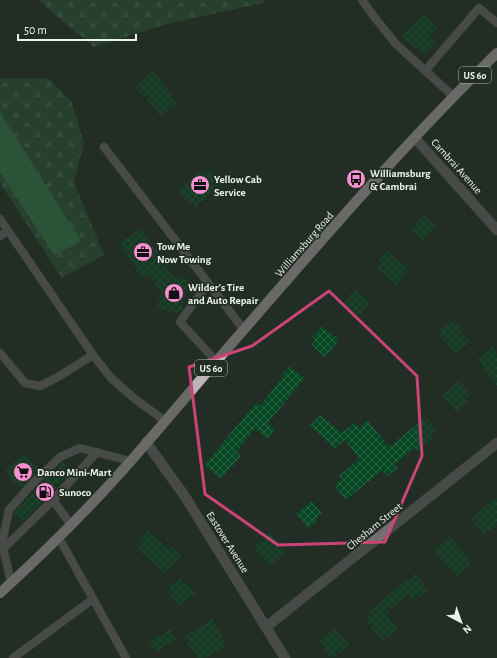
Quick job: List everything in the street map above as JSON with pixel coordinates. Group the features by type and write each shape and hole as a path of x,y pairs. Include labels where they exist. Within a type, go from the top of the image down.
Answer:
{"main road":[{"name":"Williamsburg Road","path":"0,593 71,526 415,138 453,96 497,53"}],"street":[{"name":"Cambrai Avenue","path":"415,138 497,230"},
{"name":"Eastover Avenue","path":"146,442 184,495 285,658"},
{"name":"Chesham Street","path":"266,627 497,443"}],"lane":[{"path":"362,0 396,44 453,96"},
{"path":"425,71 479,8 497,23"},
{"path":"104,148 244,330"},
{"path":"0,219 93,355 111,378 135,399 165,421"},
{"path":"0,236 7,231"},
{"path":"208,283 180,322 216,361"},
{"path":"0,353 25,383 40,386 58,377 93,355"},
{"path":"11,582 2,543 9,510 29,488 60,458 80,448 130,461"},
{"path":"4,549 98,452"},
{"path":"53,500 71,526"},
{"path":"59,538 126,658"},
{"path":"13,658 93,599"}],"highlighted area":[{"path":"329,291 417,376 422,456 385,542 278,545 205,494 189,367 252,346"}],"green space":[{"path":"39,0 265,0 263,3 167,24 94,47"},
{"path":"0,78 48,78 71,101 84,143 74,182 104,255 62,278 0,183"}],"shaded area":[{"path":"0,112 81,241 54,255 0,172"}],"building":[{"path":"423,14 437,27 429,35 436,43 425,55 417,47 415,48 402,35"},
{"path":"154,71 177,104 160,116 144,94 142,95 135,85"},
{"name":"Yellow Cab Service","path":"208,169 217,178 212,182 217,187 195,208 178,191 200,170 203,173"},
{"path":"424,215 436,226 422,241 411,230"},
{"path":"141,228 173,276 188,279 181,311 179,313 157,309 161,291 149,275 143,279 119,243"},
{"path":"387,251 409,269 396,285 377,269 381,264 379,261"},
{"path":"355,289 370,302 358,316 355,313 354,315 341,305"},
{"path":"453,318 462,328 459,331 470,342 456,354 438,333"},
{"path":"322,326 339,340 325,357 311,345 315,341 312,338"},
{"path":"492,347 497,354 497,386 477,359"},
{"path":"290,366 305,378 268,423 275,430 267,439 255,429 236,452 241,456 221,479 204,465 256,403 260,406"},
{"path":"459,381 470,395 464,399 467,402 456,412 442,395"},
{"path":"320,415 342,433 355,422 359,428 367,420 389,447 426,417 436,430 432,434 434,437 418,451 415,448 395,464 398,468 387,476 383,470 346,500 334,485 341,479 339,476 359,459 345,440 334,449 310,426"},
{"name":"Danco Mini-Mart","path":"23,454 39,470 21,489 6,475 8,473 5,471"},
{"name":"Sunoco","path":"63,462 72,471 22,522 14,513 37,487"},
{"path":"497,497 497,524 484,535 471,518"},
{"path":"311,501 322,513 316,518 318,520 308,528 296,514"},
{"path":"148,531 170,549 172,547 181,556 165,573 138,550 143,544 140,541"},
{"path":"269,533 286,552 270,566 253,547"},
{"path":"450,537 472,563 457,577 434,550"},
{"path":"416,573 428,590 413,601 408,595 386,613 398,628 382,641 365,619 370,615 368,613"},
{"path":"180,579 184,585 187,582 195,594 178,606 166,588"},
{"path":"212,619 226,645 221,650 204,658 197,658 184,637"},
{"path":"335,628 349,645 332,658 319,641"},
{"path":"170,629 176,640 156,652 149,642"}],"place":[{"name":"Williamsburg & Cambrai","path":"356,179"},
{"name":"Yellow Cab Service","path":"200,185"},
{"name":"Tow Me Now Towing","path":"143,252"},
{"name":"Wilder's Tire and Auto Repair","path":"174,293"},
{"name":"Danco Mini-Mart","path":"23,472"},
{"name":"Sunoco","path":"45,492"}]}
